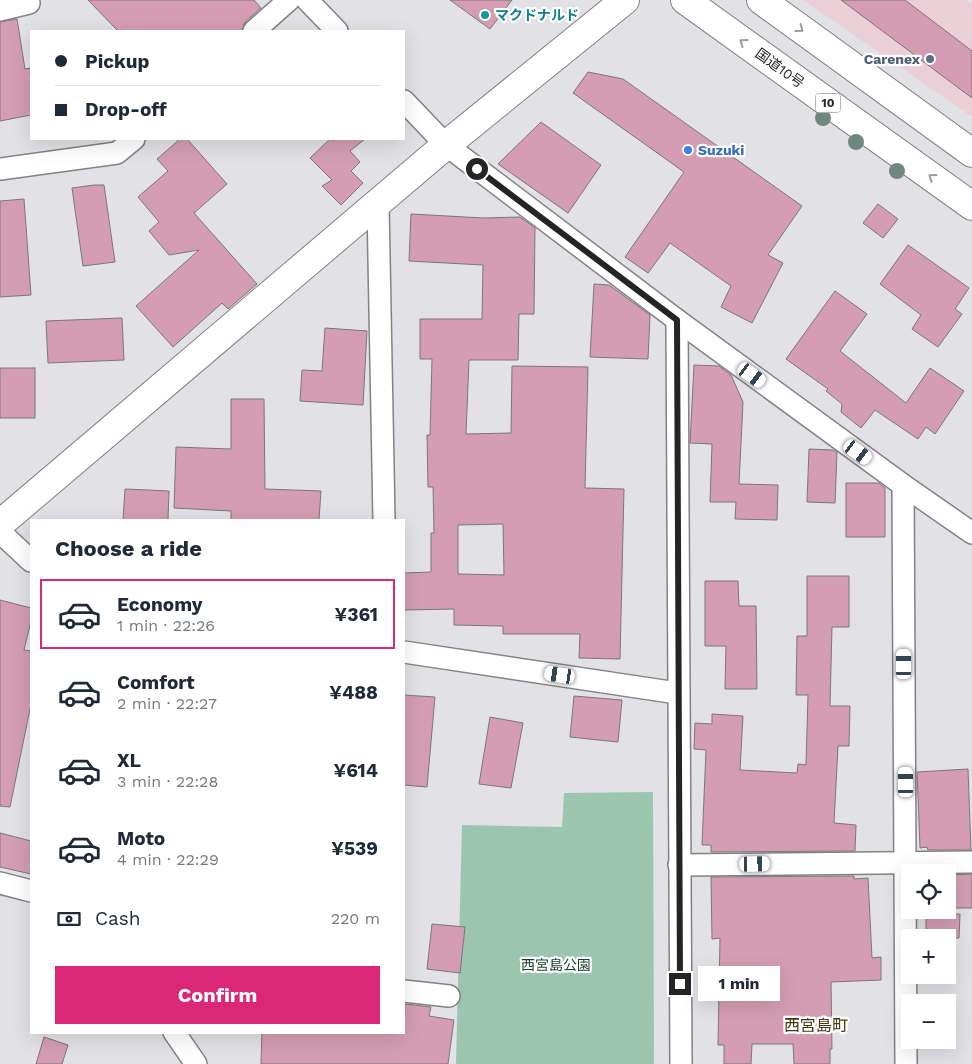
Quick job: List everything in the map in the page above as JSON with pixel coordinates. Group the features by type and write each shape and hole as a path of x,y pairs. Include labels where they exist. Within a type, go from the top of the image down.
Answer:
{"main road":[{"path":"0,524 446,145 625,0"},
{"name":"国道10号","path":"685,0 972,206"},
{"path":"761,0 972,153"}],"street":[{"path":"255,30 289,0"},
{"path":"307,0 336,30"},
{"path":"0,10 29,4"},
{"path":"405,102 446,145 677,320 903,486 972,533"},
{"path":"0,169 117,154 133,140"},
{"path":"378,204 384,519"},
{"path":"677,320 681,1064"},
{"path":"903,486 906,1064"},
{"path":"0,532 30,560"},
{"path":"405,652 678,693"},
{"path":"680,865 972,862"},
{"path":"0,883 30,891"},
{"path":"405,991 449,996"},
{"path":"175,1034 196,1064"}],"shaded area":[{"name":"Carenex","path":"803,0 966,0 972,4 972,115 971,116"}],"green space":[{"name":"西宮島公園","path":"653,792 654,1064 456,1064 462,825 562,827 564,793"}],"building":[{"path":"88,0 254,0 261,8 245,22 242,30 117,30"},
{"name":"マクドナルド","path":"450,0 512,0 490,29"},
{"path":"841,0 905,0 972,51 972,98"},
{"path":"17,19 25,69 30,68 30,115 0,121 0,22"},
{"path":"588,72 623,79 802,206 768,255 783,263 752,323 721,307 731,286 670,243 648,273 625,257 684,172 573,93"},
{"path":"541,122 601,165 568,213 498,164"},
{"path":"179,140 188,140 227,184 194,213 257,284 228,309 222,303 173,347 136,306 199,250 169,255 149,231 159,222 138,197 168,171 157,159"},
{"path":"329,140 364,140 350,151 360,162 351,171 363,183 341,205 322,186 332,180 310,158"},
{"path":"104,185 115,262 83,266 72,188"},
{"path":"24,199 31,295 0,297 0,201"},
{"path":"878,204 898,219 883,238 863,223"},
{"path":"411,214 483,218 520,217 535,228 534,314 519,314 518,360 469,360 466,434 511,433 512,366 588,367 585,488 624,489 620,659 579,658 580,634 503,634 503,626 454,625 454,609 405,610 405,573 431,572 431,533 434,533 433,487 428,487 427,435 430,435 432,359 420,359 420,319 482,319 483,265 409,261","holes":["503,524 504,575 458,574 458,525"]},
{"path":"908,245 969,288 955,309 962,314 938,347 912,329 921,315 880,284"},
{"path":"594,284 609,285 650,315 648,359 590,357"},
{"path":"835,291 867,314 840,351 906,403 930,368 964,391 935,434 926,427 918,439 875,410 861,428 841,412 842,404 826,391 828,389 786,359"},
{"path":"122,318 124,360 48,363 46,321"},
{"path":"325,328 367,331 363,405 300,401 302,370 322,371"},
{"path":"694,365 719,366 731,375 743,402 739,484 778,485 777,520 735,519 736,502 710,502 712,444 690,443"},
{"path":"0,368 35,368 35,418 0,418"},
{"path":"231,399 264,399 265,489 321,491 319,519 231,519 231,511 174,508 176,447 231,449"},
{"path":"809,449 833,450 837,452 835,503 807,502"},
{"path":"846,483 879,483 885,488 885,537 846,537"},
{"path":"125,489 169,491 168,519 123,519"},
{"path":"807,576 849,576 849,627 832,627 830,706 850,706 849,746 838,746 834,823 856,825 855,851 711,852 711,845 702,845 706,750 694,749 695,723 712,724 712,714 743,716 740,770 797,773 798,764 806,765 808,695 796,695 797,636 807,636"},
{"path":"705,581 738,581 739,606 756,606 757,689 725,689 726,646 705,646"},
{"path":"0,600 30,608 30,625 24,650 30,651 30,709 10,807 0,806"},
{"path":"405,695 435,697 427,787 405,785"},
{"path":"574,696 622,700 618,742 570,737"},
{"path":"490,717 523,723 511,788 479,784"},
{"path":"968,769 971,850 928,850 927,847 920,848 917,772"},
{"path":"0,833 30,841 30,874 0,867"},
{"path":"972,874 972,908 956,908 956,875"},
{"path":"854,876 854,879 868,878 872,958 881,957 881,980 831,982 832,1049 830,1049 830,1064 794,1064 793,1044 752,1044 751,1064 724,1064 724,1045 718,1045 720,938 712,939 711,877"},
{"path":"956,914 960,914 959,938 956,938 956,929 926,929 926,919 956,919"},
{"path":"432,924 465,927 460,973 427,969"},
{"path":"405,1004 431,1007 429,1016 454,1020 448,1064 261,1064 262,1034 405,1034"},
{"path":"44,1037 68,1045 62,1064 36,1064"}],"place":[{"name":"マクドナルド","path":"485,15"},
{"name":"Carenex","path":"930,59"},
{"name":"Suzuki","path":"688,150"}],"district":[{"name":"西宮島町","path":"816,1025"}],"route":[{"path":"477,169 677,320 680,984"}]}
